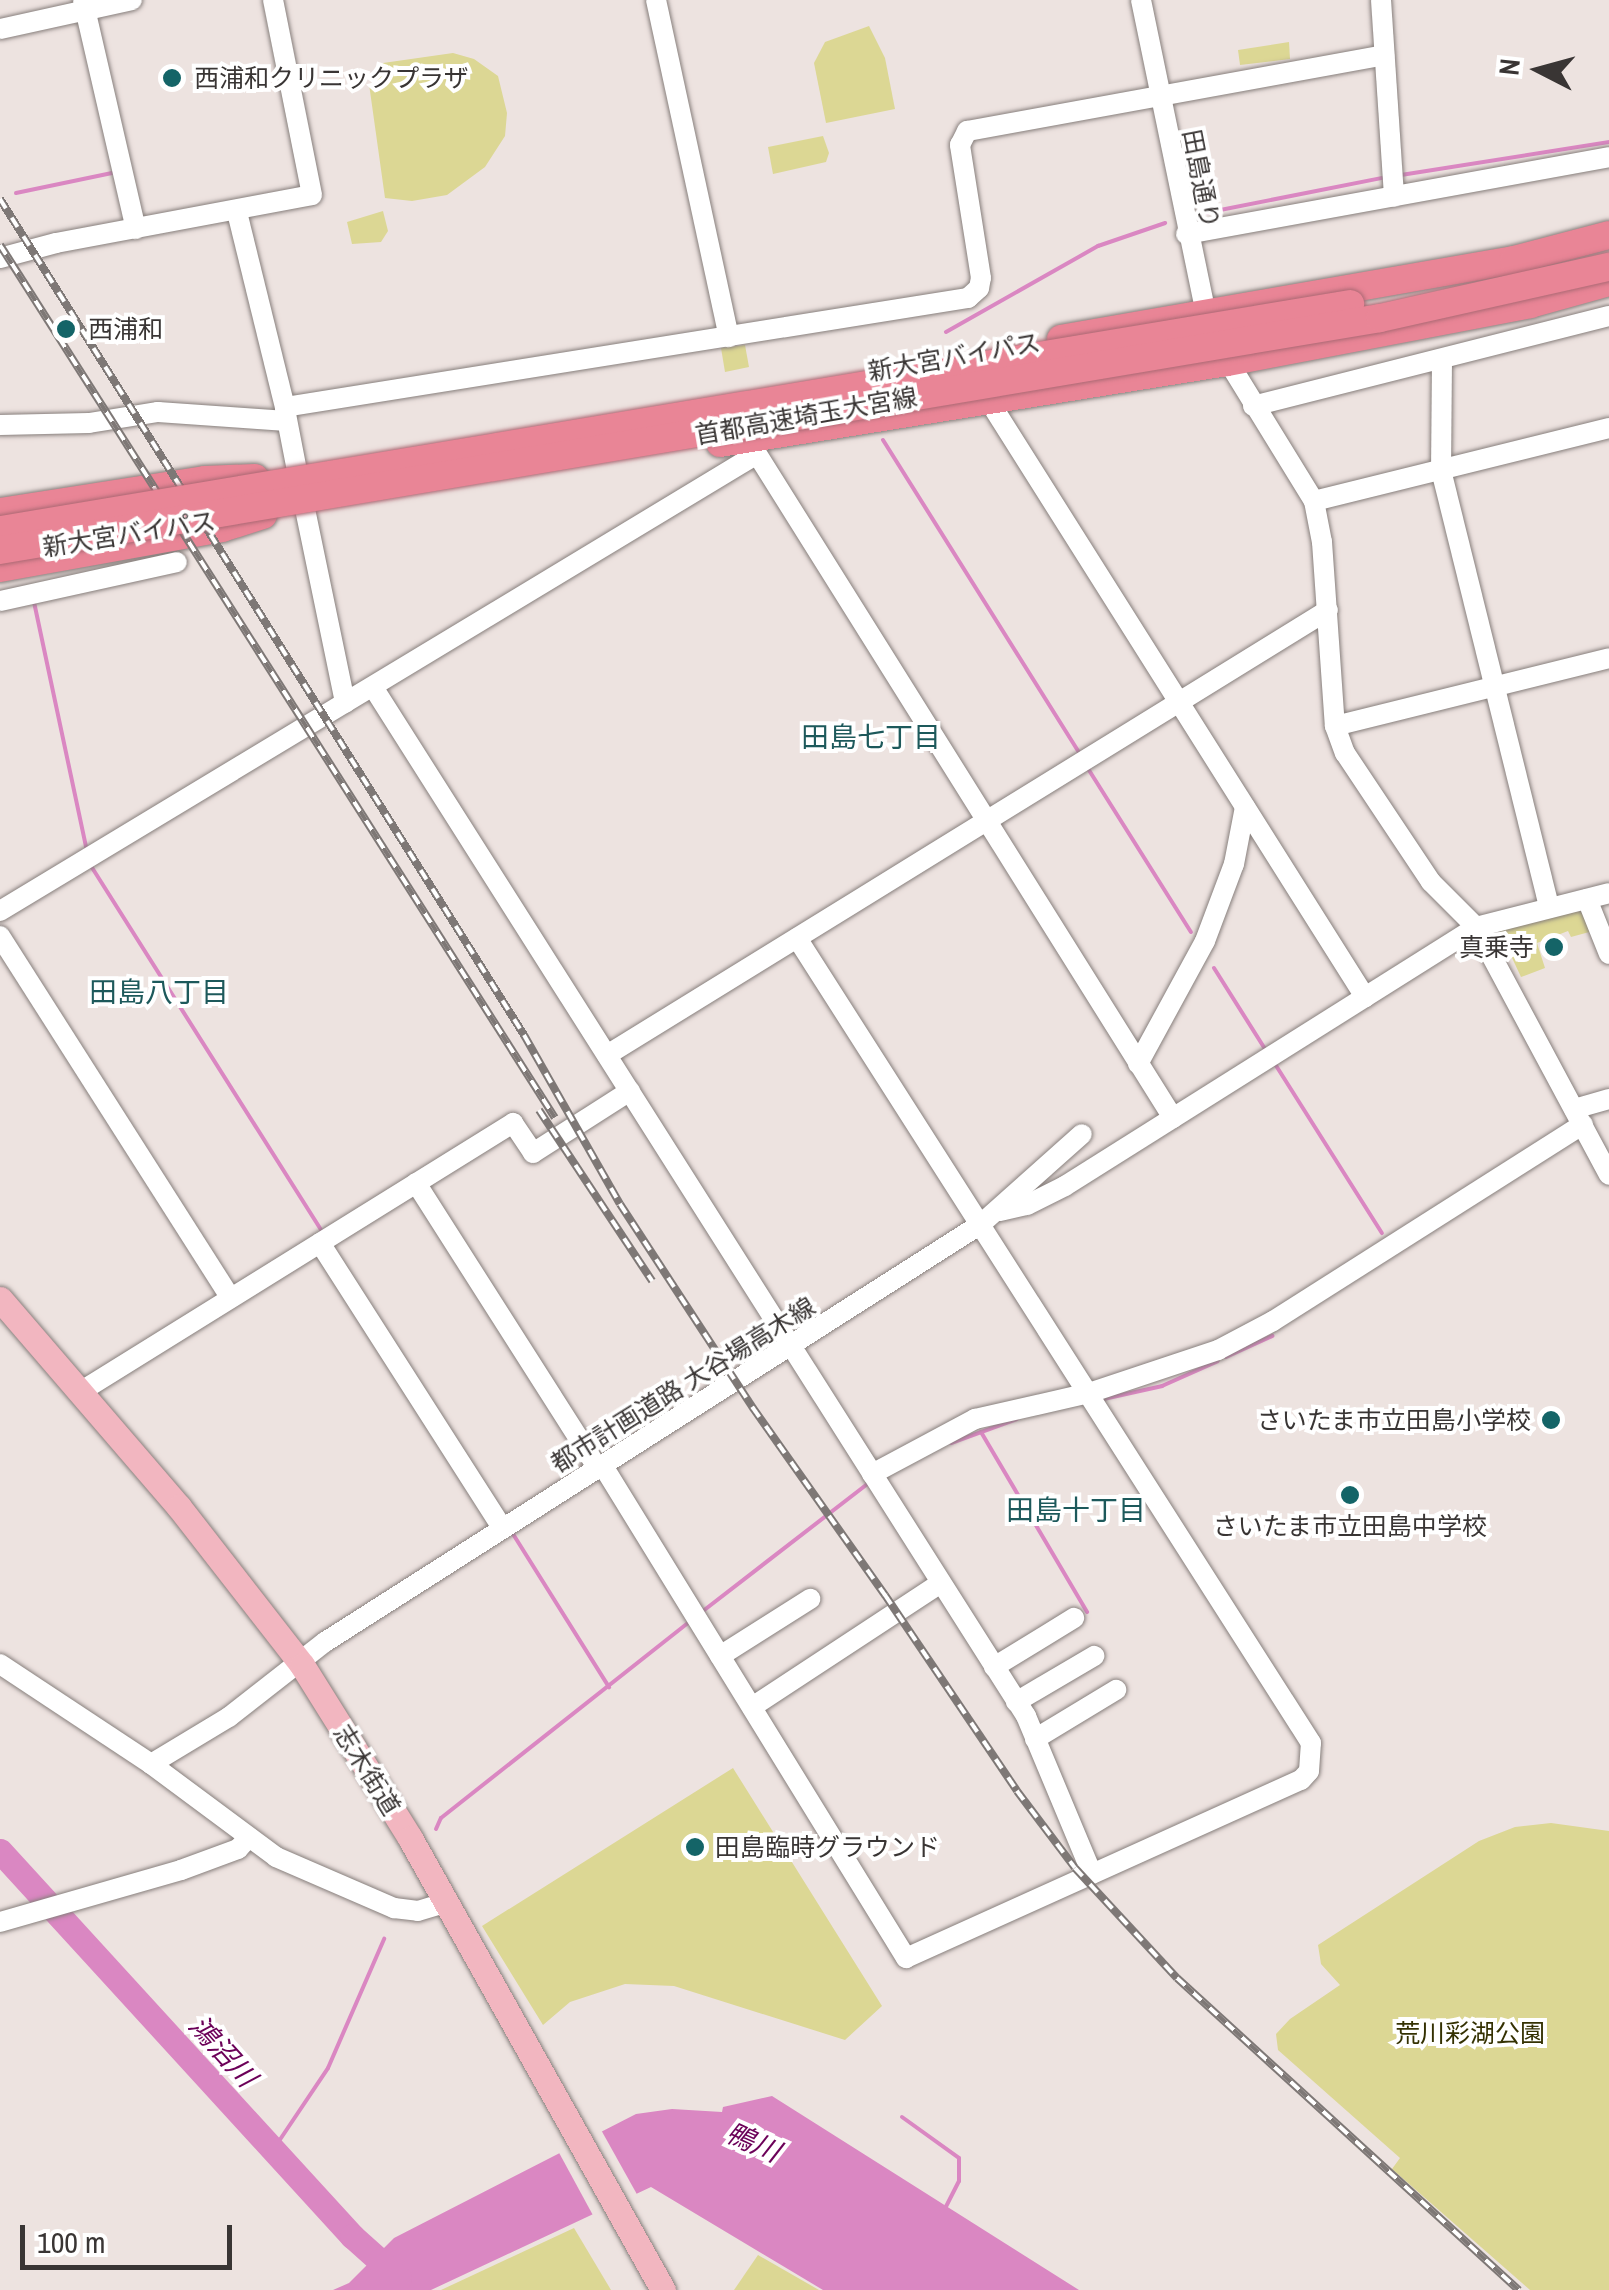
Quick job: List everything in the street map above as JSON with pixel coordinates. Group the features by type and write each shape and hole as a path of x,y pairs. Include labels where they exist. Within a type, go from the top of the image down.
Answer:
{"highway":[{"name":"新大宮バイパス","path":"0,527 251,479 1514,260 1609,234"},
{"name":"首都高速埼玉大宮線","path":"0,527 1378,299 1609,250"},
{"name":"首都高速埼玉大宮線","path":"0,553 1288,334 1499,295 1609,267"},
{"name":"新大宮バイパス","path":"0,553 752,446 1227,362 1530,304 1609,282"},
{"path":"0,512 205,480 251,479"},
{"path":"0,568 222,528 258,516"}],"main road":[{"name":"志木街道","path":"0,1299 179,1507 302,1665 410,1838 661,2287"}],"street":[{"path":"0,29 85,5 132,0"},
{"path":"0,258 312,195 273,0"},
{"path":"656,0 729,338"},
{"name":"田島通り","path":"1142,0 1203,314 1253,406 1288,452 1314,501"},
{"path":"1381,0 1394,197"},
{"path":"85,5 136,229"},
{"path":"0,425 88,423 158,412 286,414 968,298 979,288 981,278 960,146 964,133 1384,55"},
{"path":"1186,234 1609,158"},
{"path":"237,212 297,471"},
{"path":"1253,406 1609,316"},
{"path":"1442,359 1441,470 1549,908"},
{"path":"990,401 1366,996"},
{"path":"1609,428 1314,501 1328,610 1336,726 1346,753 1394,832 1431,882 1476,927 1609,1175"},
{"path":"0,912 373,687 752,446 1172,1118"},
{"path":"305,509 345,703"},
{"path":"0,600 177,562"},
{"path":"607,1056 1328,610"},
{"path":"1336,726 1609,658"},
{"path":"373,687 1016,1702 1092,1874"},
{"path":"1138,1064 1205,941 1230,876 1244,807"},
{"path":"988,1218 1065,1186 1476,927 1609,894"},
{"path":"1587,899 1609,954"},
{"path":"0,936 232,1298"},
{"path":"416,1183 601,1467 906,1958 1301,1780 1311,1760 1311,1744 1092,1399 988,1218 797,938"},
{"path":"80,1392 513,1123 533,1152 630,1091"},
{"path":"872,1474 975,1419 1092,1399 1184,1365 1273,1321 1609,1099"},
{"name":"都市計画道路 大谷場高木線","path":"150,1764 229,1717 302,1665 325,1642 988,1218 1082,1134"},
{"path":"325,1240 506,1525"},
{"path":"752,1706 940,1583"},
{"path":"720,1656 810,1599"},
{"path":"994,1667 1074,1618"},
{"path":"1016,1702 1094,1656"},
{"path":"0,1664 150,1764 276,1857 394,1908 418,1911 444,1903"},
{"path":"1035,1740 1116,1690"},
{"path":"0,1922 224,1855 249,1837"}],"green space":[{"path":"869,26 885,58 895,109 826,123 814,63 825,42"},
{"path":"1289,42 1290,59 1240,65 1238,50"},
{"path":"453,53 474,59 498,76 507,113 505,136 485,167 447,195 412,201 385,198 369,84 376,83 383,63"},
{"path":"823,136 829,153 826,162 773,174 768,147"},
{"path":"383,211 388,231 381,242 352,244 347,222"},
{"path":"745,345 749,367 725,372 721,348"},
{"path":"1584,908 1593,931 1571,937 1568,931 1537,943 1545,968 1521,977 1499,930"},
{"name":"田島臨時グラウンド","path":"733,1768 882,2006 845,2040 674,1986 625,1984 570,2002 543,2025 482,1926"},
{"name":"荒川彩湖公園","path":"1551,1823 1609,1831 1609,2290 1530,2290 1392,2169 1400,2158 1278,2050 1276,2034 1290,2019 1340,1985 1321,1964 1318,1945 1479,1841 1515,1827"},
{"path":"574,2228 611,2290 441,2290"},
{"path":"758,2255 819,2290 734,2290"}],"water":[{"name":"鴨川","path":"772,2096 1079,2290 823,2290 651,2187 431,2290 333,2290 349,2283 394,2238 636,2114 672,2109 722,2112 723,2107"}],"pier":[{"path":"600,2128 639,2198 595,2219 557,2149"}],"waterway":[{"path":"1401,175 1609,142"},
{"path":"16,193 112,173"},
{"path":"1200,214 1387,177"},
{"path":"946,332 1098,246 1165,223"},
{"path":"883,440 1080,754"},
{"path":"34,602 87,852"},
{"path":"1087,767 1191,932"},
{"path":"91,866 324,1234"},
{"path":"1214,968 1267,1052"},
{"path":"1275,1064 1382,1233"},
{"path":"1226,1357 1272,1336"},
{"path":"1099,1400 1162,1386 1218,1361"},
{"path":"951,1443 1017,1419"},
{"path":"981,1432 1087,1612"},
{"path":"703,1611 870,1482"},
{"path":"513,1534 609,1687"},
{"path":"436,1829 441,1818 688,1623"},
{"name":"鴻沼川","path":"0,1851 352,2236 399,2278"},
{"path":"275,2147 328,2068 384,1939"},
{"path":"902,2117 959,2158 959,2181 945,2208"}],"railway":[{"path":"0,199 524,1035 620,1204 753,1408 1017,1791 1075,1868 1177,1978 1519,2290"},
{"path":"0,245 555,1118"},
{"path":"539,1110 652,1281"}],"place":[{"name":"西浦和クリニックプラザ","path":"172,78"},
{"name":"西浦和","path":"66,329"},
{"name":"真乗寺","path":"1554,947"},
{"name":"さいたま市立田島小学校","path":"1551,1420"},
{"name":"さいたま市立田島中学校","path":"1350,1495"},
{"name":"田島臨時グラウンド","path":"695,1847"}],"district":[{"name":"田島七丁目","path":"871,737"},
{"name":"田島八丁目","path":"159,992"},
{"name":"田島十丁目","path":"1076,1510"}]}
